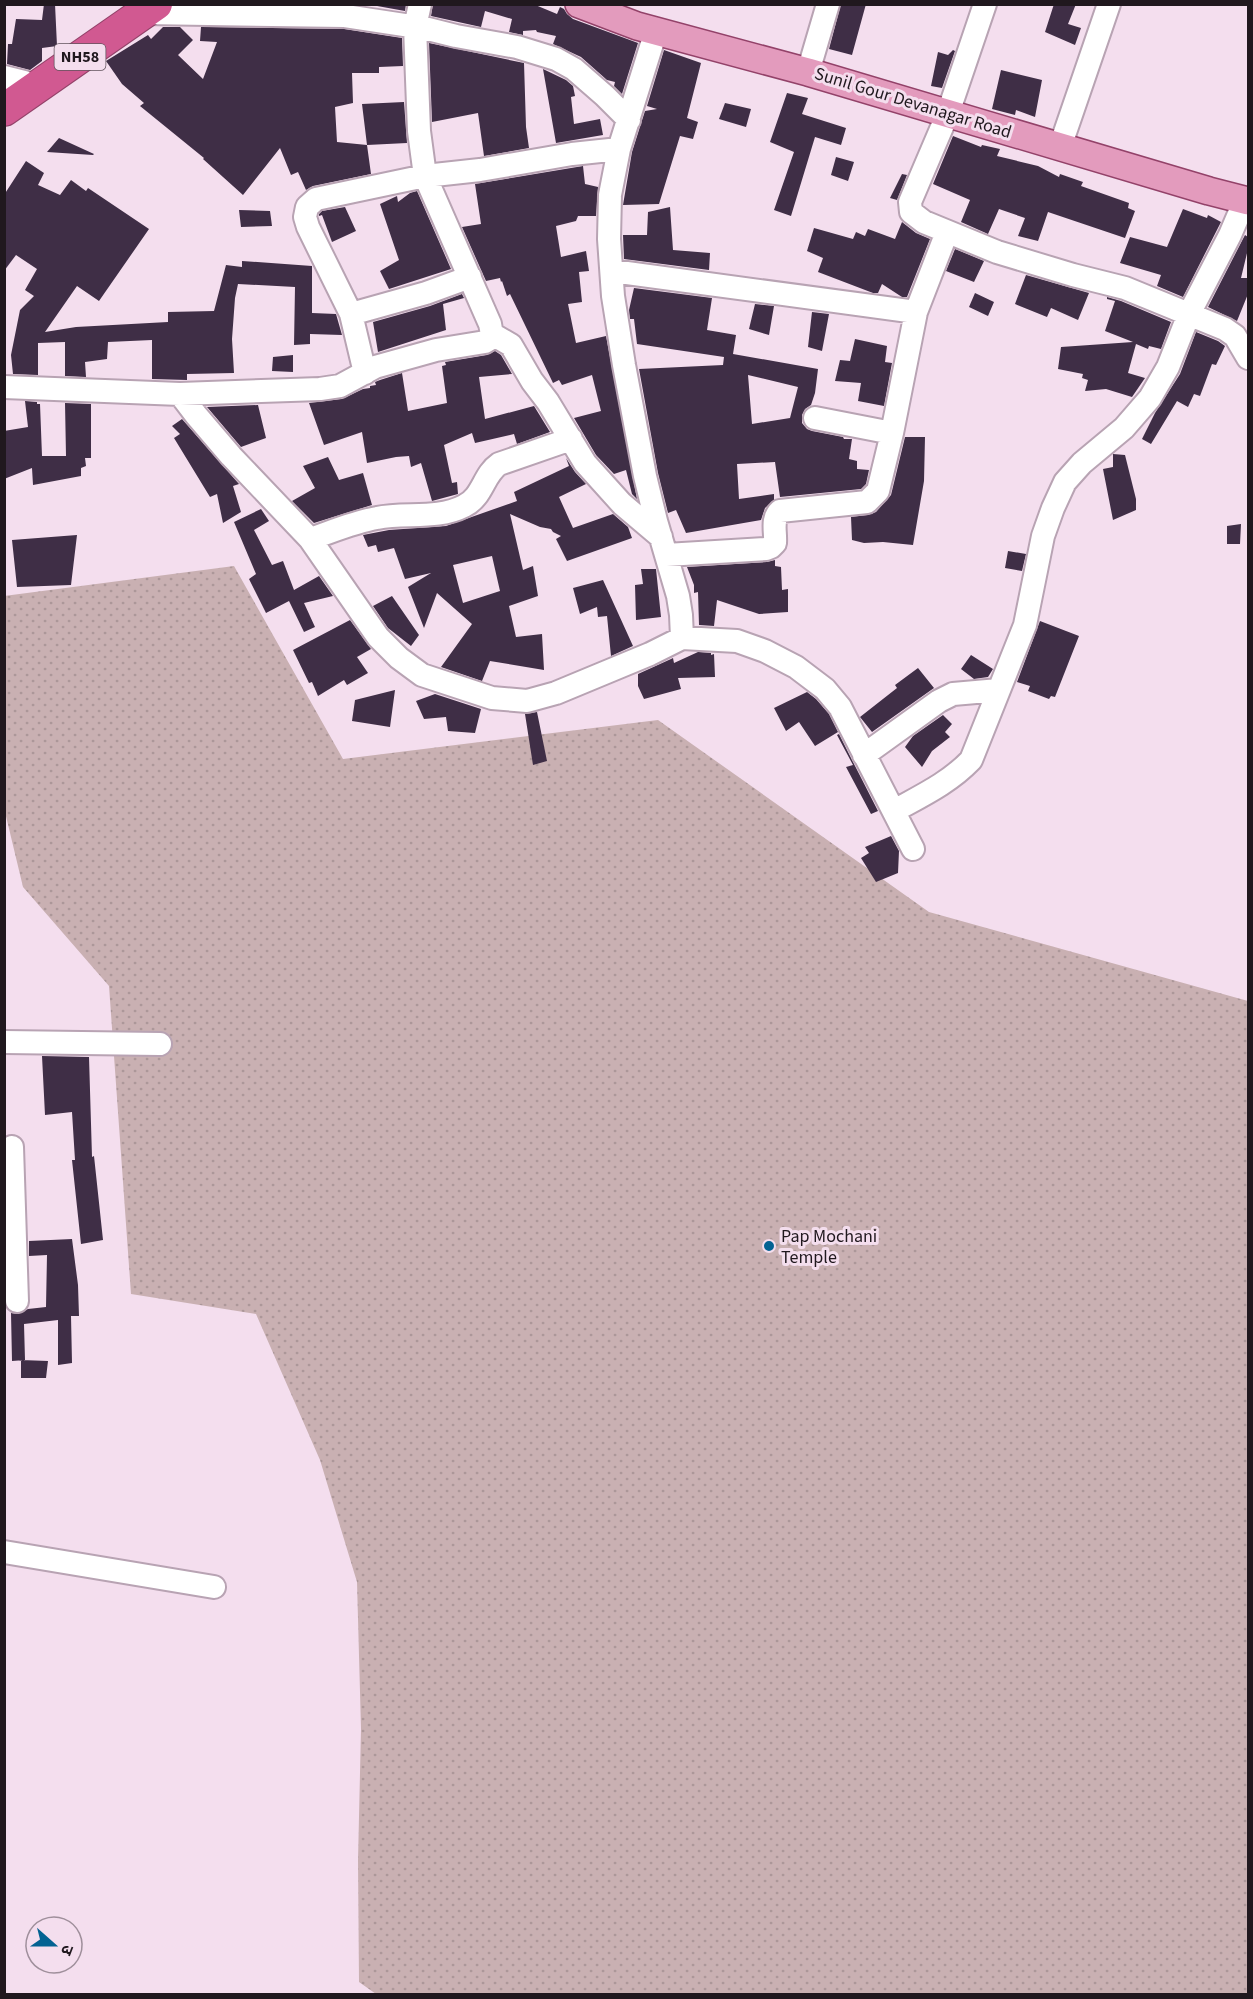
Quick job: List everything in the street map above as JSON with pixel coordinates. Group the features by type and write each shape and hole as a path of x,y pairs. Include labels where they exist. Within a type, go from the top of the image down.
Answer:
{"highway":[{"name":"NH58","path":"4,110 150,9"}],"main road":[{"name":"Sunil Gour Devanagar Road","path":"579,4 656,31 808,72 1247,200"}],"street":[{"path":"4,387 180,394 320,389 340,386 375,367 436,350 485,342 490,339 492,334 490,324 425,176 419,131 415,27 420,4"},
{"path":"808,72 828,4"},
{"path":"986,4 948,113 910,202 911,212 924,222 997,252 1064,273 1125,288 1225,329 1235,336 1248,358"},
{"path":"1060,147 1109,4"},
{"path":"150,9 345,16 517,47 556,59 574,69 629,120"},
{"path":"656,31 619,149 610,195 609,239 613,296 624,365 645,476 678,596 681,638"},
{"path":"4,77 24,82 36,89"},
{"path":"365,373 351,315 305,217 307,207 316,199 425,176 619,149"},
{"path":"894,811 943,784 960,772 971,760 1025,625 1043,536 1065,482 1082,463 1125,428 1150,398 1168,367 1189,314 1247,200"},
{"path":"492,334 511,345 585,463 663,546 766,549 775,543 774,521 780,511 867,502 878,491 916,312 947,232"},
{"path":"612,271 916,312"},
{"path":"351,315 426,293 470,277"},
{"path":"180,394 231,456 309,539 378,637 399,658 422,675 492,698 527,701 556,693 651,654 681,638 737,641 765,651 796,668 825,690 840,707 913,849"},
{"path":"815,418 892,433"},
{"path":"309,539 377,518 445,513 463,507 475,498 492,469 499,464 570,439"},
{"path":"864,755 939,701 953,694 999,690"},
{"path":"4,1042 160,1044"},
{"path":"12,1148 10,1232 17,1301"},
{"path":"4,1552 214,1587"}],"shaded area":[{"path":"234,566 343,759 658,720 929,912 1248,1001 1248,1994 376,1994 359,1982 358,1861 361,1729 357,1582 320,1460 256,1314 131,1294 109,986 23,887 5,812 4,596"}],"building":[{"path":"44,4 55,4 57,46 42,48 42,61 30,70 7,64 8,44 12,44 16,19 42,20"},
{"path":"366,4 406,4 405,11"},
{"path":"433,4 533,4 557,14 560,7 573,19 638,43 622,94 614,86 615,82 607,80 581,57 553,44 556,36 536,30 523,31 523,35 509,32 512,19 485,11 481,27 431,16"},
{"path":"841,4 866,4 852,55 829,49"},
{"path":"1054,4 1076,4 1068,24 1081,28 1075,45 1045,32"},
{"path":"163,27 180,27 193,40 178,55 203,79 217,42 200,41 201,27 344,29 402,38 403,66 379,67 379,73 352,73 353,103 335,107 337,142 367,145 371,174 313,186 306,190 298,172 291,175 280,148 243,195 204,158 140,106 144,103 122,84 106,61 148,35 151,39"},
{"path":"429,43 524,63 529,148 484,156 478,113 432,122"},
{"path":"664,50 701,63 687,118 698,122 693,139 680,136 659,204 623,205 632,152 645,111 657,109 647,106"},
{"path":"953,50 955,51 942,88 931,86 938,52 948,55"},
{"path":"543,69 573,86 575,96 571,97 574,124 600,119 603,135 556,143"},
{"path":"1001,70 1042,80 1035,117 1016,110 1015,115 992,109"},
{"path":"787,93 808,98 802,114 846,128 841,145 815,137 791,216 774,210 794,152 770,142"},
{"path":"404,102 407,143 367,145 362,104"},
{"path":"725,103 751,109 746,127 719,119"},
{"path":"953,136 981,147 982,145 1000,149 997,156 1038,166 1059,177 1060,174 1083,182 1081,186 1129,203 1128,208 1135,211 1125,238 1048,212 1038,241 1018,236 1025,218 999,209 988,234 961,222 970,200 933,184"},
{"path":"59,138 94,154 47,152"},
{"path":"836,157 854,162 848,181 831,175"},
{"path":"26,161 44,173 38,185 60,195 71,180 86,191 88,188 149,229 99,301 77,286 45,332 76,327 168,322 168,312 214,311 226,265 242,267 242,261 312,266 312,313 336,314 342,335 310,334 310,344 294,345 295,287 238,284 232,339 234,373 187,374 187,380 152,379 152,340 108,342 107,359 85,362 86,377 65,376 65,342 38,343 38,375 13,374 11,355 20,310 34,296 25,290 37,269 16,255 4,271 4,195"},
{"path":"583,166 585,184 598,187 596,216 578,216 576,221 556,226 561,257 586,251 589,271 579,272 582,302 568,304 576,343 606,336 637,499 632,494 626,470 614,474 596,455 574,418 601,411 592,375 562,385 559,380 553,383 510,294 507,296 500,278 486,281 462,227 481,224 475,184"},
{"path":"902,174 907,175 897,200 890,198"},
{"path":"417,191 451,269 389,289 380,271 399,260 380,204 397,196 398,202"},
{"path":"345,207 356,231 332,242 322,215 319,216 319,214 322,211"},
{"path":"670,207 673,250 710,253 709,270 624,259 623,235 647,235 648,212"},
{"path":"1183,209 1207,218 1208,215 1221,222 1183,297 1157,286 1161,275 1120,263 1130,237 1167,247"},
{"path":"239,210 270,211 272,226 241,227"},
{"path":"902,222 916,233 930,239 907,297 902,297 882,284 878,293 873,293 818,272 823,258 807,251 814,228 853,239 856,232 865,236 868,229 895,239"},
{"path":"1245,235 1248,237 1248,249 1241,278 1248,278 1248,294 1237,321 1208,307"},
{"path":"955,249 984,261 974,282 946,271"},
{"path":"1026,275 1089,293 1078,320 1051,308 1047,317 1015,304"},
{"path":"634,288 712,298 707,330 736,335 733,354 818,369 815,393 811,405 802,415 802,423 812,431 852,439 849,459 857,461 857,469 869,470 866,484 861,489 780,497 775,462 737,464 739,499 774,494 774,500 765,508 761,520 686,533 676,510 668,513 658,473 639,369 723,365 724,357 637,344 634,319 630,319 629,310","holes":["748,375 798,387 790,418 752,424"]},
{"path":"975,293 994,302 988,316 969,307"},
{"path":"462,294 464,298 443,304 446,330 378,352 373,322 430,306"},
{"path":"1107,297 1171,322 1161,349 1149,346 1148,349 1136,344 1128,373 1145,378 1132,397 1106,389 1085,391 1088,380 1082,378 1083,374 1058,369 1061,347 1133,342 1105,331 1115,301"},
{"path":"755,304 774,306 769,335 749,329"},
{"path":"812,312 829,314 822,351 808,347"},
{"path":"1196,332 1225,346 1216,365 1212,364 1200,396 1194,394 1188,407 1177,401 1151,444 1142,439 1155,413 1180,374"},
{"path":"855,339 887,346 885,362 892,363 884,406 858,401 861,383 835,381 840,360 850,361"},
{"path":"495,351 501,355 512,374 479,377 485,419 534,406 550,432 517,444 514,434 475,443 472,433 444,445 452,483 457,482 458,494 432,501 421,463 411,467 409,456 367,463 362,432 324,445 309,403 342,399 376,385 375,382 402,373 408,411 447,403 442,366 446,365 445,362 487,355"},
{"path":"293,355 293,372 272,371 273,357"},
{"path":"25,401 40,404 42,456 66,456 65,403 91,404 91,458 85,458 86,466 81,468 81,476 33,485 32,468 4,479 4,431 28,427"},
{"path":"258,405 266,438 241,447 207,407"},
{"path":"182,419 239,484 233,486 241,512 223,523 217,494 210,497 174,438 180,434 172,426"},
{"path":"905,437 925,437 924,481 913,545 864,543 852,540 851,517 876,512 891,495"},
{"path":"1113,454 1125,455 1136,499 1136,510 1113,520 1103,469 1113,467"},
{"path":"328,457 339,480 363,473 372,505 314,523 292,501 315,488 303,466"},
{"path":"566,458 586,484 559,497 573,528 613,514 628,527 632,538 567,561 556,539 561,536 551,529 540,527 510,514 523,570 533,566 538,596 509,606 516,637 542,634 544,670 490,661 482,681 441,667 472,624 437,593 424,628 408,587 431,573 405,579 394,548 378,552 376,545 368,547 363,535 389,530 446,526 517,501 514,492 569,466","holes":["492,556 500,591 463,603 453,565"]},
{"path":"261,509 269,521 254,530 272,565 283,561 294,590 319,576 333,596 304,603 315,627 304,632 289,601 266,613 249,579 256,574 234,522"},
{"path":"1241,524 1240,544 1227,544 1227,526"},
{"path":"77,535 71,585 17,587 12,540"},
{"path":"1008,551 1026,554 1022,571 1005,568"},
{"path":"775,560 775,566 781,567 782,590 788,589 788,612 759,614 717,600 714,626 699,625 698,592 694,593 694,585 687,567"},
{"path":"641,569 656,569 661,617 636,620 635,585 643,584"},
{"path":"603,580 633,646 611,656 607,616 598,617 597,607 580,614 573,588"},
{"path":"392,596 419,635 411,646 388,628 373,606"},
{"path":"350,620 371,649 357,657 368,673 347,685 344,680 318,696 293,650"},
{"path":"1040,621 1079,636 1055,697 1051,696 1049,699 1028,691 1030,686 1017,682"},
{"path":"698,652 714,654 715,677 678,678 681,689 644,699 638,686 638,674 673,658 674,663"},
{"path":"971,655 993,669 988,677 974,679 961,669"},
{"path":"918,668 934,688 872,732 860,717 897,688 895,685"},
{"path":"395,690 390,727 352,721 355,700"},
{"path":"807,692 829,714 838,732 815,746 799,722 786,731 774,708"},
{"path":"435,694 481,709 475,733 448,731 446,717 424,719 416,701"},
{"path":"537,712 547,761 533,765 525,714"},
{"path":"943,715 952,724 945,732 950,737 932,751 922,767 905,747 913,736"},
{"path":"839,734 878,811 871,814 846,767 853,765 837,735"},
{"path":"891,836 899,851 898,873 876,882 861,858 869,853 865,847"},
{"path":"42,1056 89,1057 92,1157 94,1156 103,1240 81,1244 72,1160 75,1160 72,1112 45,1115"},
{"path":"72,1239 78,1285 79,1316 71,1316 72,1363 58,1365 58,1320 24,1324 25,1360 12,1361 11,1313 18,1314 28,1309 46,1307 47,1255 29,1256 29,1241"},
{"path":"21,1360 48,1361 46,1378 21,1378"}],"place":[{"name":"Pap Mochani Temple","path":"769,1246"}]}
